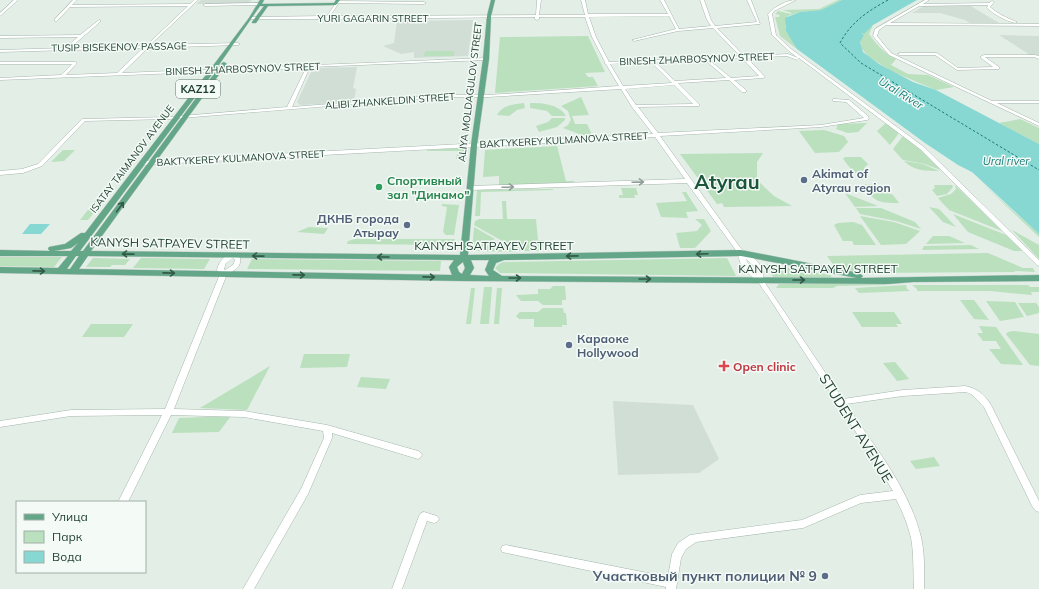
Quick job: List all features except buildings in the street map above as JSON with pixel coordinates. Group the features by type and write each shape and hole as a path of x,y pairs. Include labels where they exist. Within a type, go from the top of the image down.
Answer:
{"main road":[{"name":"ISATAY TAIMANOV AVENUE","path":"72,272 220,70 253,19 258,4 262,0"},
{"name":"ALIYA MOLDAGULOV STREET","path":"464,258 474,145 486,59 489,17 493,0"},
{"path":"258,4 267,5 337,2"},
{"name":"ISATAY TAIMANOV AVENUE","path":"60,272 231,44 267,5"},
{"path":"28,253 68,246 90,231"},
{"name":"KANYSH SATPAYEV STREET","path":"0,253 464,258 682,255 741,252 848,274 913,279"},
{"path":"501,278 492,274 489,270 492,262 502,257"},
{"path":"464,258 469,262 471,267 468,273 462,278 455,273 453,268 457,262 464,258"},
{"name":"KANYSH SATPAYEV STREET","path":"0,270 462,278 888,281 913,279"},
{"path":"913,279 1039,278"}],"street":[{"path":"0,15 16,0"},
{"path":"56,20 75,0"},
{"path":"119,74 196,0"},
{"path":"538,18 539,0"},
{"path":"583,0 586,16 606,62 621,87 741,252 754,260 760,268 762,275 760,280 751,275 745,268 741,252"},
{"path":"662,0 678,30"},
{"path":"702,0 709,20 742,57"},
{"path":"634,40 678,30 759,23 749,0"},
{"path":"794,0 773,10 770,14 774,35 790,50 922,148 1039,264"},
{"path":"928,0 883,24 877,29 875,36 890,54 1039,124"},
{"path":"950,0 953,4"},
{"path":"328,18 337,2 424,3"},
{"path":"920,5 991,2"},
{"path":"991,2 988,7 1007,20 1039,30"},
{"path":"205,5 258,4"},
{"path":"70,6 190,6"},
{"name":"YURI GAGARIN STREET","path":"253,19 538,18 670,15"},
{"path":"66,48 99,21"},
{"path":"883,24 1039,25"},
{"path":"0,37 82,36"},
{"name":"TUSIP BISEKENOV PASSAGE","path":"0,50 238,44"},
{"path":"900,54 936,54 957,69 997,68 982,58 984,56 1035,56 1039,58"},
{"name":"BINESH ZHARBOSYNOV STREET","path":"606,62 788,56 802,63 805,67"},
{"name":"ALIBI ZHANKELDIN STREET","path":"176,117 441,96 480,96 730,78 763,77 742,57"},
{"name":"BINESH ZHARBOSYNOV STREET","path":"0,79 486,59"},
{"path":"706,59 744,91"},
{"path":"634,106 697,105 652,61"},
{"path":"0,64 75,63 63,76"},
{"path":"289,108 310,66"},
{"name":"BAKTYKEREY KULMANOVA STREET","path":"141,163 821,126 867,119 847,101 835,100"},
{"path":"990,102 1039,102"},
{"path":"0,173 23,172 40,165 84,120 176,117"},
{"path":"470,188 688,181"},
{"path":"123,501 167,412 224,273 232,270 237,264 238,259 233,255"},
{"name":"STUDENT AVENUE","path":"760,280 864,438 899,495 915,533 919,589"},
{"path":"840,402 910,393 965,389 971,390 987,405 1035,503 1039,508"},
{"path":"0,424 71,413 167,412 244,414 327,428 418,455"},
{"path":"248,589 305,491 328,438 327,428"},
{"path":"506,549 672,586 676,557 682,546 694,538 803,524 860,499 899,495"},
{"path":"397,589 424,516 434,519"}],"shaded area":[{"path":"201,0 252,0 248,3 196,4"},
{"path":"969,5 999,23 971,24 965,20 940,13 912,13 924,6"},
{"path":"473,20 468,56 414,58 414,52 401,54 383,46 394,43 397,21"},
{"path":"999,35 1039,36 1039,57 1030,55"},
{"path":"357,67 353,88 356,89 354,102 300,105 297,102 313,68"},
{"path":"613,401 693,405 719,459 699,473 618,475"}],"green space":[{"path":"838,0 842,0 821,10 800,12 788,16 785,27 797,49 780,36 775,17 779,17 780,15 775,14 778,11 791,14 792,13 783,10 819,9"},
{"path":"873,25 869,34 881,48 896,59 891,65 908,74 928,75 954,87 936,90 893,72 869,57 862,49 860,41 865,32"},
{"path":"588,36 605,72 585,73 588,77 593,77 598,86 495,93 500,37"},
{"path":"425,51 454,51 454,56 424,56"},
{"path":"581,97 589,115 572,116 575,124 587,124 592,135 582,135 563,128 568,125 571,120 568,111 561,106"},
{"path":"524,103 525,108 517,110 509,116 497,115 505,107"},
{"path":"530,103 550,105 559,109 566,116 552,116 547,111 530,108"},
{"path":"552,118 565,118 565,120 557,127 539,132 536,126 548,122"},
{"path":"1020,119 1039,128 1039,144 999,123"},
{"path":"867,123 858,132 848,133 836,129 838,124"},
{"path":"886,123 899,133 890,145 877,131"},
{"path":"824,130 844,136 848,142 839,152 815,153 799,131"},
{"path":"903,136 921,150 943,171 925,164 903,160 893,149"},
{"path":"557,146 566,181 574,181 575,184 499,186 499,176 483,177 485,150"},
{"path":"467,149 466,159 456,159 458,151 427,151 427,150"},
{"path":"63,150 75,150 64,161 51,162"},
{"path":"763,153 757,162 757,180 774,196 792,206 724,207 722,203 717,204 680,154"},
{"path":"845,157 861,157 868,164 864,168 864,173 854,173 843,159"},
{"path":"904,161 923,164 939,171 916,169"},
{"path":"981,182 1039,234 1039,237"},
{"path":"872,184 893,195 899,203 881,202 874,198 862,185"},
{"path":"934,185 952,185 953,187 947,194 937,196 932,190 935,188"},
{"path":"955,185 1002,231 949,210 938,198 951,194 956,189"},
{"path":"621,188 636,188 638,195 634,195 635,198 619,198 619,195 623,195"},
{"path":"553,189 481,192 480,216 475,216 477,190"},
{"path":"682,192 686,192 698,211 686,212 688,218 661,217 656,203 687,201"},
{"path":"845,193 878,206 855,207"},
{"path":"95,201 103,201 88,220 80,220"},
{"path":"502,201 506,201 507,219 536,219 538,240 545,240 540,251 520,251 474,225 475,221 479,219 503,219"},
{"path":"442,204 459,205 454,235 446,235 443,232 447,207 442,206"},
{"path":"929,207 939,209 956,227 943,222"},
{"path":"856,208 881,208 915,222 921,229 896,221 860,214"},
{"path":"953,214 1006,235 1023,251 1014,251 968,232"},
{"path":"860,216 894,222 920,231 906,244 881,245"},
{"path":"695,219 704,219 711,231 695,248 680,248 676,233 697,231 702,225"},
{"path":"853,222 862,225 876,245 854,245 852,241 843,241 834,225 838,223"},
{"path":"309,227 328,228 324,234 297,232"},
{"path":"474,227 495,239 475,251 472,251"},
{"path":"1012,230 1039,245 1039,259"},
{"path":"933,236 949,236 965,243 926,244"},
{"path":"355,239 455,239 454,245 347,244 348,241"},
{"path":"495,242 500,242 517,252 477,251"},
{"path":"971,245 979,249 922,250 924,246"},
{"path":"988,253 1023,268 1033,268 1035,272 863,273 835,267 827,256"},
{"path":"0,257 62,257 54,267 0,266"},
{"path":"93,258 130,259 125,265 112,265 110,267 86,267"},
{"path":"141,258 210,259 204,269 133,268"},
{"path":"727,258 736,276 500,273 495,268 503,262"},
{"path":"252,259 441,261 440,271 247,269"},
{"path":"767,264 830,275 832,277 773,277"},
{"path":"779,284 885,285 837,286 833,288 776,288"},
{"path":"906,285 907,289 910,291 859,293 855,288"},
{"path":"912,285 1028,285 1030,287 1039,287 1039,292 1031,292 1032,295 990,291 917,291 917,289"},
{"path":"553,286 565,286 566,300 562,300 562,305 543,305 538,301 521,301 516,295 538,294 538,289 550,289"},
{"path":"484,287 492,287 489,324 480,324"},
{"path":"471,288 475,288 471,324 466,324"},
{"path":"497,288 502,288 499,324 494,324"},
{"path":"960,300 974,300 989,320 974,319"},
{"path":"986,301 1015,302 1024,317 1000,321"},
{"path":"1018,303 1036,303 1039,307 1039,313 1027,316"},
{"path":"543,308 563,308 564,313 566,313 567,325 562,325 562,327 534,327 534,319 519,319 516,316 520,312 538,312"},
{"path":"852,312 894,312 902,324 896,324 898,327 862,327"},
{"path":"91,324 133,324 124,337 82,337"},
{"path":"979,326 996,327 1023,365 1001,364 989,349 1001,349 996,341 983,341 977,333 983,333"},
{"path":"1013,331 1039,334 1039,366 1030,365 1006,334"},
{"path":"304,354 350,354 347,367 300,368"},
{"path":"895,362 909,379 897,381 883,363"},
{"path":"270,366 247,410 200,408"},
{"path":"361,377 390,379 386,389 357,387"},
{"path":"231,416 219,432 172,433 179,418"},
{"path":"934,457 940,466 916,469 910,461"}],"water":[{"name":"Ural river","path":"842,0 917,0 873,25 864,34 861,33 864,35 860,42 863,52 879,64 913,82 936,90 1039,144 1039,234 972,172 958,165 925,143 797,49 786,31 785,18 800,12 821,10"},
{"path":"30,224 50,224 41,234 22,234"}],"ferry route":[{"path":"888,0 874,8 855,23 840,43 861,63 1039,170"}],"place":[{"name":"Akimat of Atyrau region","path":"804,180"},
{"name":"Спортивный зал \"Динамо\"","path":"379,187"},
{"name":"ДКНБ города Атырау","path":"407,225"},
{"name":"Караоке Hollywood","path":"569,345"},
{"name":"Open clinic","path":"724,366"},
{"name":"Участковый пункт полиции № 9","path":"825,576"}],"district":[{"name":"Atyrau","path":"727,181"}],"water label":[{"name":"Ural River","path":"901,93"}]}
